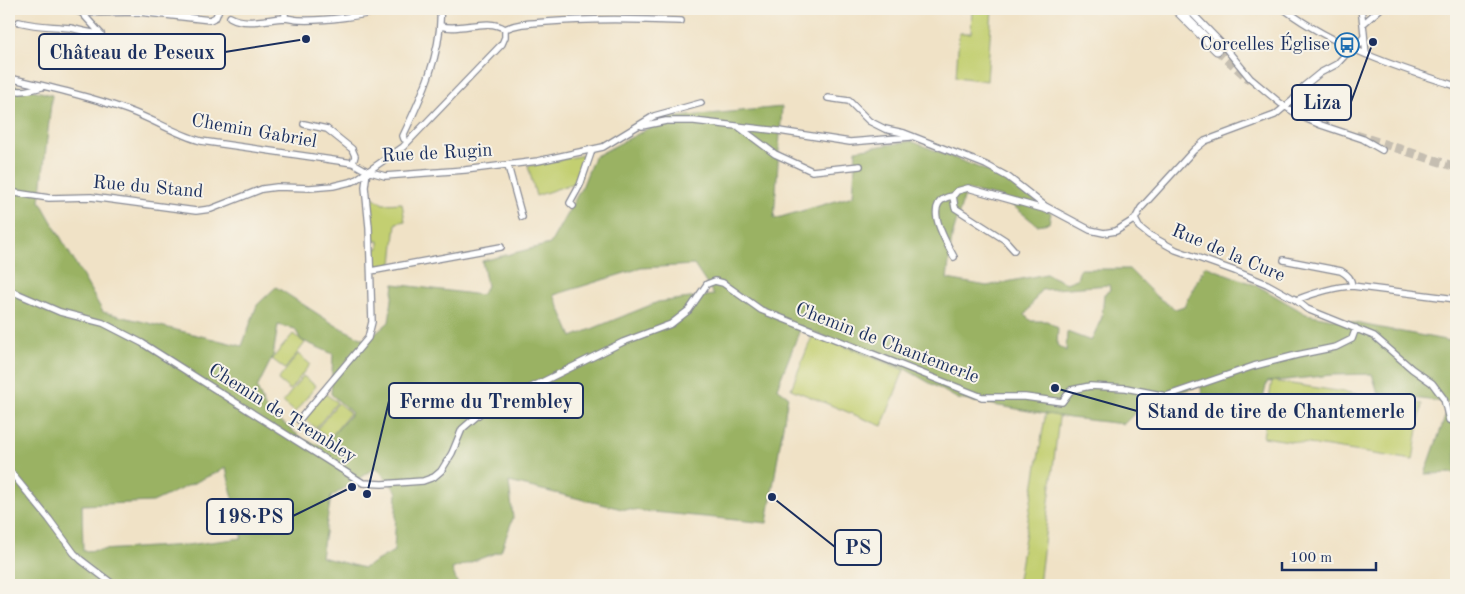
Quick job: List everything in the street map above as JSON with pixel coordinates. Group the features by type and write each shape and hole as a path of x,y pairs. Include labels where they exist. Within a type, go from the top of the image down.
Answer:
{"main road":[{"path":"1176,9 1217,50"}],"street":[{"path":"72,9 82,13 139,12 210,20 216,17 219,9"},
{"path":"285,9 285,18"},
{"path":"230,17 237,21 285,18 299,20 320,19 367,14 387,9"},
{"path":"404,139 403,136 416,110 434,57 441,26 440,9"},
{"path":"1188,9 1223,45 1250,78 1286,106 1300,116 1363,139 1382,150"},
{"path":"1284,9 1312,29 1366,54 1406,70 1456,86"},
{"path":"1361,9 1366,54"},
{"path":"1363,24 1380,9"},
{"path":"19,22 101,34 82,13"},
{"path":"441,26 447,28 491,24 499,25 505,29 514,25 569,20 680,21"},
{"name":"Rue du Stand","path":"9,192 49,198 91,197 196,211 211,209 262,189 333,186 354,181 403,147 502,44 506,37 505,29"},
{"path":"828,98 849,101 869,121 885,129 913,137 986,165 1008,177 1044,206 1090,230 1104,233 1116,230 1135,219 1141,208 1194,150 1205,141 1274,115 1320,73 1337,64 1347,53 1356,49 1364,38"},
{"name":"Chemin Gabriel","path":"9,78 129,110 183,136 201,141 353,163 367,171"},
{"path":"9,89 13,91 26,91 44,87"},
{"name":"Rue de Rugin","path":"367,171 385,176 508,166 592,150 610,144 654,116 700,103"},
{"name":"Rue de Rugin","path":"637,127 666,121 694,121 739,127 775,154 812,171 860,166"},
{"name":"Chemin Gabriel","path":"304,124 327,129 352,149 355,156 353,163"},
{"path":"739,127 850,142 913,137"},
{"path":"573,206 570,202 580,185 592,150"},
{"name":"Rue de Rugin","path":"508,166 522,217"},
{"path":"299,420 368,338 372,322 371,271 365,188 367,171"},
{"path":"954,257 938,226 936,210 940,199 953,196 957,191 968,188 1058,213"},
{"path":"953,196 955,208 1005,240 1014,250"},
{"name":"Rue de la Cure","path":"1135,219 1139,227 1160,243 1251,278 1296,300 1307,309 1374,336 1412,369 1432,382 1444,399 1449,420 1456,423"},
{"path":"371,271 500,246"},
{"path":"1284,260 1341,271 1351,280 1352,286"},
{"name":"Chemin de Trembley","path":"9,290 60,312 103,323 142,343 362,483 382,484 423,481 434,477 441,471 452,453 462,429 483,411 623,342 671,324 689,310 707,284 715,281 724,283"},
{"name":"Chemin de Chantemerle","path":"724,283 760,310 982,397 1025,397 1062,402 1071,390 1090,386 1126,388 1166,396 1254,366 1336,347 1352,339 1356,328"},
{"path":"1296,300 1316,292 1352,286 1456,299"},
{"path":"9,470 81,560 114,585"}],"green space":[{"path":"972,9 992,9 987,81 956,77 959,33 971,33"},
{"path":"9,84 52,95 40,201 103,312 242,346 257,305 276,287 335,325 367,341 389,322 394,284 481,295 487,286 482,261 550,244 583,185 594,157 668,118 782,107 774,219 853,196 856,150 911,141 1005,178 1051,213 1049,223 1037,225 1002,197 966,190 952,237 947,279 987,286 1046,274 1066,283 1077,279 1080,269 1129,269 1157,297 1175,309 1184,306 1205,266 1258,286 1306,314 1456,342 1456,473 1425,474 1450,403 1378,393 1372,374 1332,375 1267,382 1260,412 1223,414 1219,396 1202,399 1201,386 1149,399 1124,424 1070,418 958,399 905,369 801,327 777,388 788,396 767,523 622,509 509,482 513,518 501,551 452,569 458,585 9,585","holes":["694,265 714,295 658,302 572,337 554,295 641,268","1109,285 1110,290 1104,294 1102,317 1091,341 1067,332 1066,351 1057,345 1058,328 1047,321 1031,321 1025,315 1041,290","278,325 295,329 301,340 333,354 331,394 352,413 323,446 304,440 266,409 257,388 273,356","376,467 397,492 394,551 364,568 321,557 331,497","226,468 242,538 187,545 83,551 82,505 153,502"]},
{"path":"584,155 580,181 536,196 528,166"},
{"path":"370,195 383,204 402,203 405,221 396,223 392,264 374,265 373,251 375,251 375,248 379,248 379,241 372,241"},
{"path":"293,334 305,343 285,369 272,359"},
{"path":"813,334 904,370 882,426 791,389"},
{"path":"298,354 310,364 290,390 278,380"},
{"path":"303,376 316,386 295,412 283,402"},
{"path":"1272,381 1422,404 1413,460 1263,437"},
{"path":"324,393 337,402 316,428 304,419"},
{"path":"1049,393 1062,393 1039,585 1017,585"},
{"path":"338,403 350,413 329,439 317,429"}],"tunnel":[{"path":"1217,50 1250,80"},
{"path":"1287,106 1327,125"},
{"path":"1356,135 1456,167"}],"place":[{"name":"Château de Peseux","path":"306,39"},
{"name":"Liza","path":"1373,42"},
{"name":"Corcelles Église","path":"1347,45"},
{"name":"Stand de tire de Chantemerle","path":"1055,388"},
{"name":"198·PS","path":"352,487"},
{"name":"Ferme du Trembley","path":"367,494"},
{"name":"PS","path":"772,497"}]}
